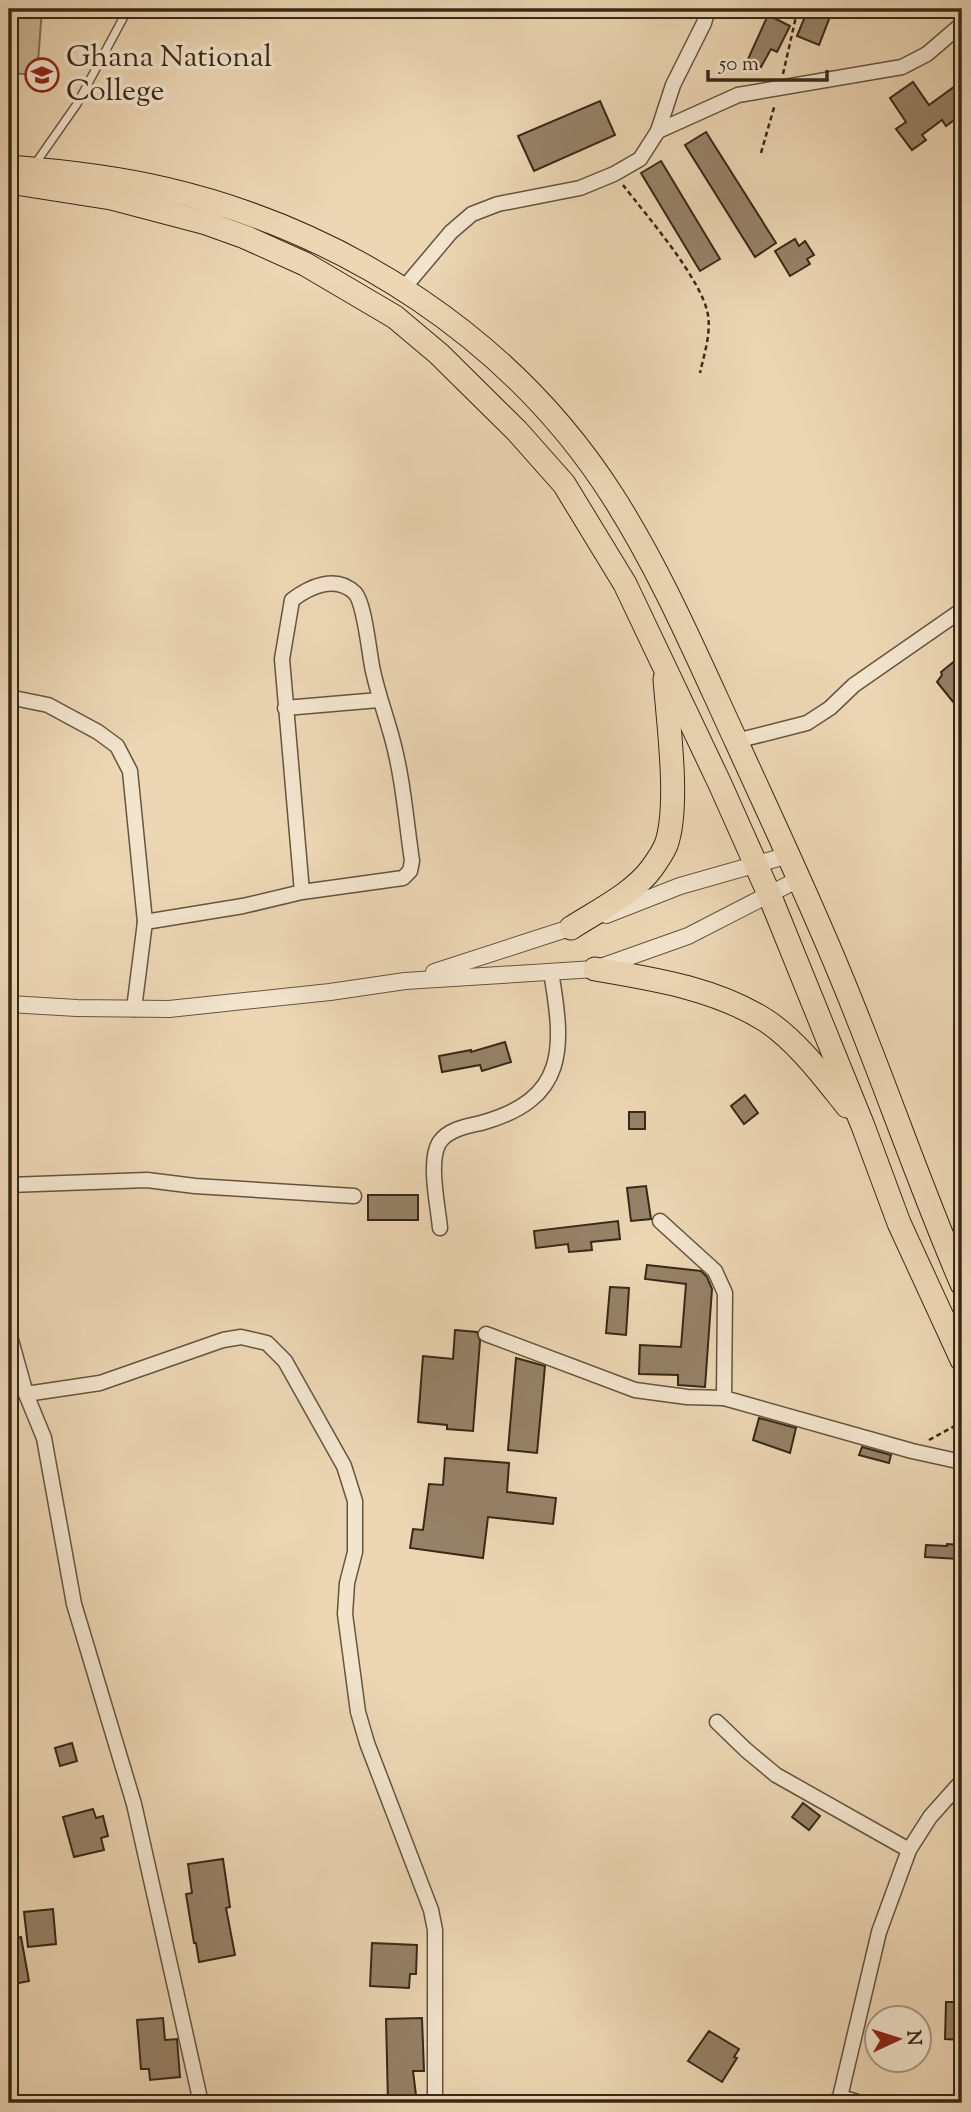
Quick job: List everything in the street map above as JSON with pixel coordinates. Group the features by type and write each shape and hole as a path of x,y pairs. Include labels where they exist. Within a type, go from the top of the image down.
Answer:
{"highway":[{"path":"20,168 78,173 165,189 237,210 329,248 403,289 462,332 509,371 571,438 612,495 691,640 841,976 930,1211 962,1284"},
{"path":"9,182 111,198 232,233 305,264 395,317 439,354 517,430 564,484 625,583 756,864 863,1126 899,1223 962,1360"},
{"path":"571,929 626,892 651,869 666,844 672,785 664,666"},
{"path":"595,969 650,978 696,990 736,1004 767,1021 800,1051 863,1126"}],"street":[{"path":"403,289 451,232 472,214 498,204 580,188 614,174 640,159 658,131 673,85 704,23 708,9"},
{"path":"658,131 738,95 902,67 927,54 962,24"},
{"path":"145,922 243,906 303,892 402,878 410,871 412,860 401,783 392,738 379,700 363,610 355,593 341,586 324,583 306,589 292,600 282,659 303,892"},
{"path":"736,741 807,723 830,708 854,685 962,610"},
{"path":"9,697 48,705 98,732 117,746 130,771 145,922 134,1009"},
{"path":"285,708 379,700"},
{"path":"405,981 571,929 680,886 789,855"},
{"path":"9,1004 169,1009 405,981 595,969 688,936 799,879"},
{"path":"440,1228 434,1156 439,1142 450,1133 516,1110 539,1093 552,1076 558,1054 559,1031 551,972"},
{"path":"9,1185 147,1180 195,1186 354,1196"},
{"path":"660,1221 715,1271 725,1293 724,1398"},
{"path":"9,1333 26,1394 44,1438 74,1604 134,1804 201,2103"},
{"path":"486,1334 635,1390 687,1397 724,1398 912,1451 962,1462"},
{"path":"26,1394 100,1384 223,1340 241,1337 267,1343 285,1360 344,1466 355,1502 355,1552 347,1583 345,1614 352,1680 367,1743 431,1910 435,1930 435,2103"},
{"path":"717,1722 776,1775 909,1850"},
{"path":"861,2103 837,2100 879,1932 909,1850 930,1816 962,1781"},
{"path":"955,2103 962,2101"}],"lane":[{"path":"20,168 76,104 128,9"}],"path":[{"path":"614,174 699,289 708,314 708,338 699,373"},
{"path":"912,1451 962,1422"}],"shaded area":[{"path":"9,9 42,9 37,75 9,73"}],"building":[{"path":"808,9 833,9 819,45 797,36"},
{"path":"768,15 790,26 777,52 771,49 761,67 748,59"},
{"path":"962,81 962,114 946,126 942,120 922,135 926,140 912,150 896,129 906,122 890,98 913,82 929,105"},
{"path":"600,101 615,135 534,171 518,136"},
{"path":"706,132 776,243 755,257 685,145"},
{"path":"661,161 720,259 700,271 641,173"},
{"path":"795,239 799,246 805,241 814,255 807,259 810,264 790,276 775,251"},
{"path":"962,655 962,713 937,682 941,672"},
{"path":"505,1042 511,1062 482,1071 480,1065 442,1072 439,1056 471,1052"},
{"path":"745,1095 758,1113 744,1124 731,1106"},
{"path":"629,1112 645,1112 645,1129 629,1129"},
{"path":"646,1186 651,1219 631,1221 627,1188"},
{"path":"368,1195 418,1195 418,1220 368,1220"},
{"path":"618,1221 620,1239 591,1242 592,1250 569,1252 568,1244 536,1248 534,1231"},
{"path":"647,1265 701,1271 707,1277 712,1289 705,1387 678,1385 678,1375 639,1374 640,1345 681,1347 686,1284 645,1279"},
{"path":"610,1287 629,1288 626,1335 606,1333"},
{"path":"455,1330 477,1332 480,1341 473,1431 447,1429 447,1425 418,1422 423,1356 453,1359"},
{"path":"516,1358 545,1366 537,1453 508,1450"},
{"path":"759,1418 796,1428 790,1453 753,1440"},
{"path":"862,1447 891,1455 889,1463 859,1455"},
{"path":"445,1458 509,1463 507,1492 556,1498 553,1524 488,1517 483,1558 410,1548 413,1529 423,1530 429,1484 443,1485"},
{"path":"926,1545 960,1545 959,1559 925,1557"},
{"path":"72,1743 77,1761 60,1766 55,1748"},
{"path":"803,1803 820,1816 809,1830 792,1817"},
{"path":"93,1809 96,1818 103,1816 108,1836 101,1838 104,1850 74,1857 63,1817"},
{"path":"223,1859 230,1907 226,1908 235,1955 199,1962 186,1894 192,1893 188,1864"},
{"path":"53,1909 56,1944 28,1947 24,1912"},
{"path":"21,1937 29,1981 9,1985 9,1940"},
{"path":"372,1943 417,1945 416,1974 410,1974 409,1988 370,1986"},
{"path":"946,2002 962,2002 962,2040 945,2039"},
{"path":"163,2018 165,2040 177,2039 180,2077 150,2080 149,2069 141,2069 137,2020"},
{"path":"422,2018 424,2071 413,2071 417,2103 388,2103 386,2019"},
{"path":"709,2031 739,2049 734,2057 737,2058 722,2082 688,2061"}],"place":[{"name":"Ghana National College","path":"42,75"}]}
